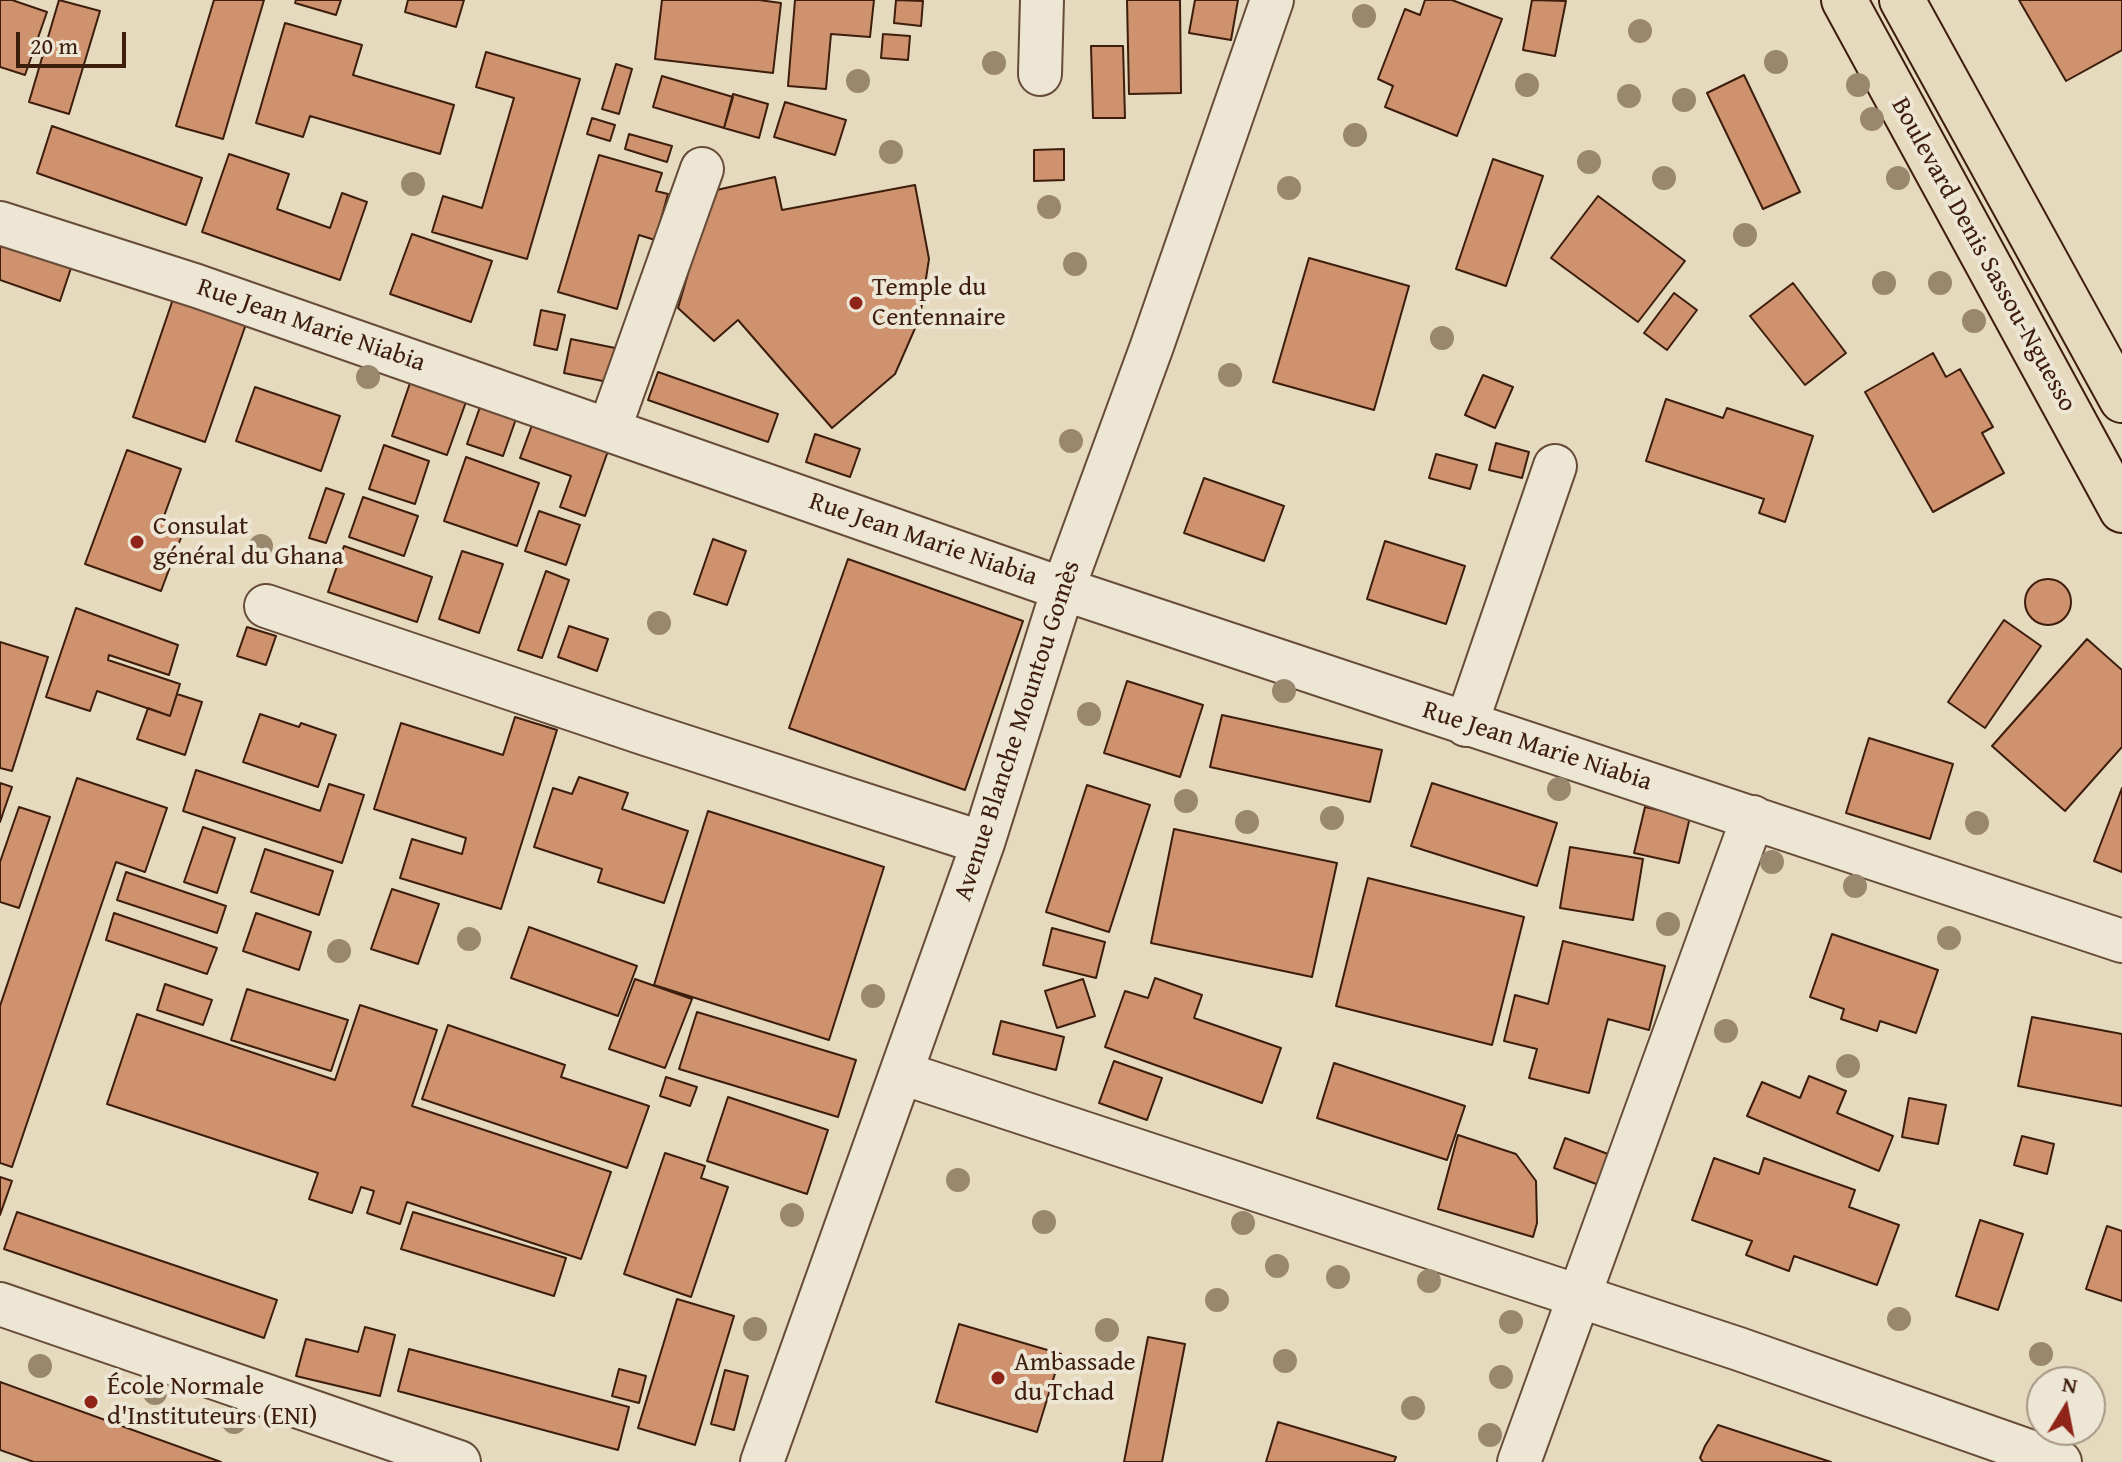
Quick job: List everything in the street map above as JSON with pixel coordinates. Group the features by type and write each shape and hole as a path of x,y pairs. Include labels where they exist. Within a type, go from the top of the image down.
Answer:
{"main road":[{"name":"Boulevard Denis Sassou-Nguesso","path":"1844,0 2122,510"},
{"name":"Boulevard Denis Sassou-Nguesso","path":"1902,0 2122,400"}],"street":[{"path":"1040,74 1042,0"},
{"name":"Avenue Blanche Mountou Gomès","path":"762,1462 983,843 1063,589 1272,0"},
{"path":"609,430 702,169"},
{"name":"Rue Jean Marie Niabia","path":"0,223 197,286 1063,589 2122,941"},
{"path":"1466,725 1555,466"},
{"path":"266,606 627,728 983,843"},
{"path":"1519,1462 1753,817"},
{"path":"902,1073 1579,1296 2060,1462"},
{"path":"0,1304 459,1462"}],"building":[{"path":"0,0 12,0 47,12 25,75 0,67"},
{"path":"59,0 100,11 69,114 29,102"},
{"path":"214,0 264,0 223,139 176,126"},
{"path":"296,0 341,0 336,15 295,3"},
{"path":"408,0 464,0 456,27 405,12"},
{"path":"662,0 759,0 781,3 773,73 655,59"},
{"path":"795,0 874,0 870,37 831,34 826,89 788,86"},
{"path":"896,0 923,1 921,26 894,23"},
{"path":"1127,0 1180,0 1181,93 1129,94"},
{"path":"1195,0 1238,0 1231,40 1189,33"},
{"path":"1425,0 1452,0 1502,19 1457,136 1385,107 1393,86 1378,79 1405,9 1420,15"},
{"path":"1532,0 1566,1 1555,56 1523,50"},
{"path":"2019,0 2122,0 2122,50 2066,81"},
{"path":"285,23 362,45 353,75 454,105 440,154 310,116 303,137 256,123"},
{"path":"883,34 910,36 908,60 881,58"},
{"path":"1091,46 1123,46 1125,118 1093,118"},
{"path":"486,52 580,79 527,259 432,232 443,196 482,208 514,98 476,87"},
{"path":"616,64 632,69 619,114 602,109"},
{"path":"1744,75 1800,192 1763,209 1707,93"},
{"path":"662,76 733,97 724,128 653,107"},
{"path":"733,94 768,104 759,138 724,128"},
{"path":"785,102 846,120 835,155 774,137"},
{"path":"592,118 615,125 610,141 587,134"},
{"path":"52,126 202,178 186,225 37,173"},
{"path":"629,134 672,146 667,162 625,149"},
{"path":"1064,149 1064,180 1034,181 1034,150"},
{"path":"229,154 289,174 277,209 330,228 342,193 367,202 340,280 202,232"},
{"path":"599,155 662,173 656,191 668,194 655,240 639,235 617,309 558,292"},
{"path":"1493,159 1543,176 1506,286 1456,269"},
{"path":"775,177 782,210 915,185 929,259 920,317 895,374 832,428 738,320 714,341 678,308 712,191"},
{"path":"1598,196 1685,261 1638,322 1551,258"},
{"path":"412,234 492,261 471,322 390,294"},
{"path":"0,243 71,268 60,301 0,280"},
{"path":"1309,258 1409,286 1374,410 1273,382"},
{"path":"1793,283 1846,353 1805,385 1750,316"},
{"path":"1674,293 1697,310 1667,350 1644,333"},
{"path":"173,299 246,324 205,442 133,417"},
{"path":"541,310 565,315 557,350 534,345"},
{"path":"571,339 625,350 617,384 564,373"},
{"path":"1933,353 1946,377 1960,369 1993,427 1982,433 2004,473 1933,512 1865,392"},
{"path":"658,372 778,414 768,442 648,400"},
{"path":"1483,375 1513,387 1495,428 1465,415"},
{"path":"411,380 467,399 447,455 392,436"},
{"path":"255,387 340,416 321,471 236,441"},
{"path":"1666,399 1723,418 1727,408 1813,436 1785,522 1759,513 1764,499 1646,461"},
{"path":"481,404 517,416 503,456 467,444"},
{"path":"532,425 608,451 585,516 560,507 571,476 520,458"},
{"path":"815,434 860,449 850,477 806,462"},
{"path":"1496,443 1529,452 1522,478 1489,470"},
{"path":"384,445 429,461 415,504 369,489"},
{"path":"127,450 181,469 163,519 185,527 161,591 85,564"},
{"path":"1436,454 1477,465 1470,489 1429,478"},
{"path":"466,457 539,483 517,546 444,521"},
{"path":"1204,478 1284,506 1264,561 1184,533"},
{"path":"326,488 344,494 326,543 309,538"},
{"path":"363,497 418,516 404,556 349,537"},
{"path":"539,511 580,525 566,565 525,551"},
{"path":"713,539 746,551 727,605 694,594"},
{"path":"1385,541 1465,566 1446,624 1367,599"},
{"path":"344,546 432,577 417,622 328,592"},
{"path":"462,551 503,564 479,633 439,619"},
{"path":"848,559 1023,621 965,790 789,728"},
{"path":"546,571 569,580 542,658 518,650"},
{"path":"2048,579 2064,586 2071,602 2064,618 2048,625 2032,618 2025,602 2032,586"},
{"path":"76,608 178,645 169,675 109,655 108,660 180,684 170,716 97,691 90,711 46,697"},
{"path":"2004,620 2041,646 1985,728 1948,702"},
{"path":"569,626 608,639 597,671 558,657"},
{"path":"247,627 276,636 266,665 237,656"},
{"path":"2087,639 2122,670 2122,747 2065,811 1992,746"},
{"path":"0,642 48,657 12,771 0,768"},
{"path":"1127,681 1203,705 1180,777 1104,753"},
{"path":"177,694 202,702 185,755 137,739 148,708 170,716"},
{"path":"260,714 336,735 318,787 243,762"},
{"path":"1222,715 1382,750 1370,802 1210,767"},
{"path":"515,717 557,730 501,909 400,878 412,839 462,854 466,838 374,809 401,723 503,755"},
{"path":"1869,738 1953,764 1930,839 1846,813"},
{"path":"196,770 320,811 329,784 364,795 342,863 183,811"},
{"path":"579,777 628,793 622,809 688,831 664,903 598,882 602,869 534,847 553,788 572,794"},
{"path":"77,778 167,808 145,872 116,862 12,1167 0,1163 0,1006"},
{"path":"0,783 12,787 0,822"},
{"path":"1432,783 1557,823 1537,886 1411,846"},
{"path":"1087,785 1150,805 1109,932 1046,912"},
{"path":"2122,788 2122,872 2094,861"},
{"path":"19,807 50,817 19,908 0,902 0,862"},
{"path":"1645,807 1690,817 1679,863 1634,853"},
{"path":"708,811 884,867 829,1040 654,985"},
{"path":"203,827 235,838 217,893 184,882"},
{"path":"1174,829 1337,863 1312,977 1151,943"},
{"path":"1570,847 1643,859 1633,920 1560,908"},
{"path":"265,849 333,871 319,915 251,892"},
{"path":"126,872 226,906 217,933 117,900"},
{"path":"1368,878 1524,917 1492,1045 1336,1006"},
{"path":"392,889 439,904 418,964 371,949"},
{"path":"114,913 217,948 207,974 106,940"},
{"path":"256,913 311,932 299,970 243,951"},
{"path":"529,927 637,966 618,1016 511,978"},
{"path":"1052,928 1105,942 1096,978 1043,965"},
{"path":"1832,934 1938,970 1916,1033 1880,1021 1877,1031 1841,1019 1844,1009 1810,997"},
{"path":"1563,941 1665,966 1649,1030 1608,1019 1589,1093 1529,1078 1537,1049 1504,1041 1515,995 1548,1004"},
{"path":"1155,978 1202,995 1194,1018 1281,1048 1262,1103 1105,1047 1125,991 1148,998"},
{"path":"635,979 692,999 665,1068 609,1049"},
{"path":"1083,979 1095,1016 1057,1028 1045,991"},
{"path":"165,984 212,1000 203,1025 157,1010"},
{"path":"247,989 348,1020 331,1071 231,1040"},
{"path":"360,1005 437,1030 412,1106 611,1172 581,1259 407,1202 400,1224 367,1213 374,1191 361,1187 352,1213 309,1199 318,1173 107,1104 137,1014 335,1080"},
{"path":"697,1012 856,1060 838,1117 679,1069"},
{"path":"2032,1017 2122,1034 2122,1106 2018,1086"},
{"path":"1001,1021 1064,1037 1056,1070 993,1054"},
{"path":"448,1025 565,1065 561,1077 649,1106 627,1168 422,1099"},
{"path":"1114,1061 1162,1078 1147,1120 1099,1103"},
{"path":"1334,1063 1465,1106 1447,1160 1317,1118"},
{"path":"1809,1076 1846,1091 1837,1113 1893,1136 1879,1171 1747,1116 1762,1082 1800,1098"},
{"path":"666,1077 697,1087 690,1106 660,1096"},
{"path":"728,1097 828,1130 807,1194 707,1161"},
{"path":"1909,1098 1946,1105 1938,1144 1902,1137"},
{"path":"1458,1135 1516,1154 1536,1181 1537,1223 1533,1237 1438,1209"},
{"path":"2022,1136 2054,1144 2047,1174 2014,1165"},
{"path":"1565,1138 1616,1157 1604,1187 1554,1168"},
{"path":"665,1153 705,1166 701,1178 728,1187 691,1297 624,1274"},
{"path":"1714,1158 1759,1174 1764,1158 1855,1190 1849,1207 1899,1225 1877,1285 1794,1256 1789,1271 1746,1255 1752,1241 1692,1220"},
{"path":"0,1177 12,1181 0,1215"},
{"path":"17,1212 277,1300 264,1338 4,1249"},
{"path":"413,1212 566,1258 554,1296 401,1249"},
{"path":"1980,1220 2023,1234 1998,1310 1956,1296"},
{"path":"2107,1226 2122,1231 2122,1301 2086,1289"},
{"path":"677,1299 734,1316 695,1445 638,1428"},
{"name":"Ambassade du Tchad","path":"959,1324 1061,1354 1037,1432 936,1402"},
{"path":"365,1327 395,1335 380,1396 296,1376 306,1339 358,1352"},
{"path":"1148,1337 1185,1344 1162,1462 1124,1462"},
{"path":"409,1349 629,1407 618,1450 398,1391"},
{"path":"619,1369 646,1376 639,1403 612,1396"},
{"path":"725,1370 748,1376 734,1430 711,1424"},
{"path":"0,1382 221,1462 34,1462 0,1450"},
{"path":"1278,1422 1396,1457 1394,1462 1266,1462"},
{"path":"1718,1425 1831,1462 1703,1462 1700,1458"}],"place":[{"name":"Temple du Centennaire","path":"856,303"},
{"name":"Consulat général du Ghana","path":"137,542"},
{"name":"Ambassade du Tchad","path":"998,1378"},
{"name":"École Normale d'Instituteurs (ENI)","path":"91,1402"}]}
